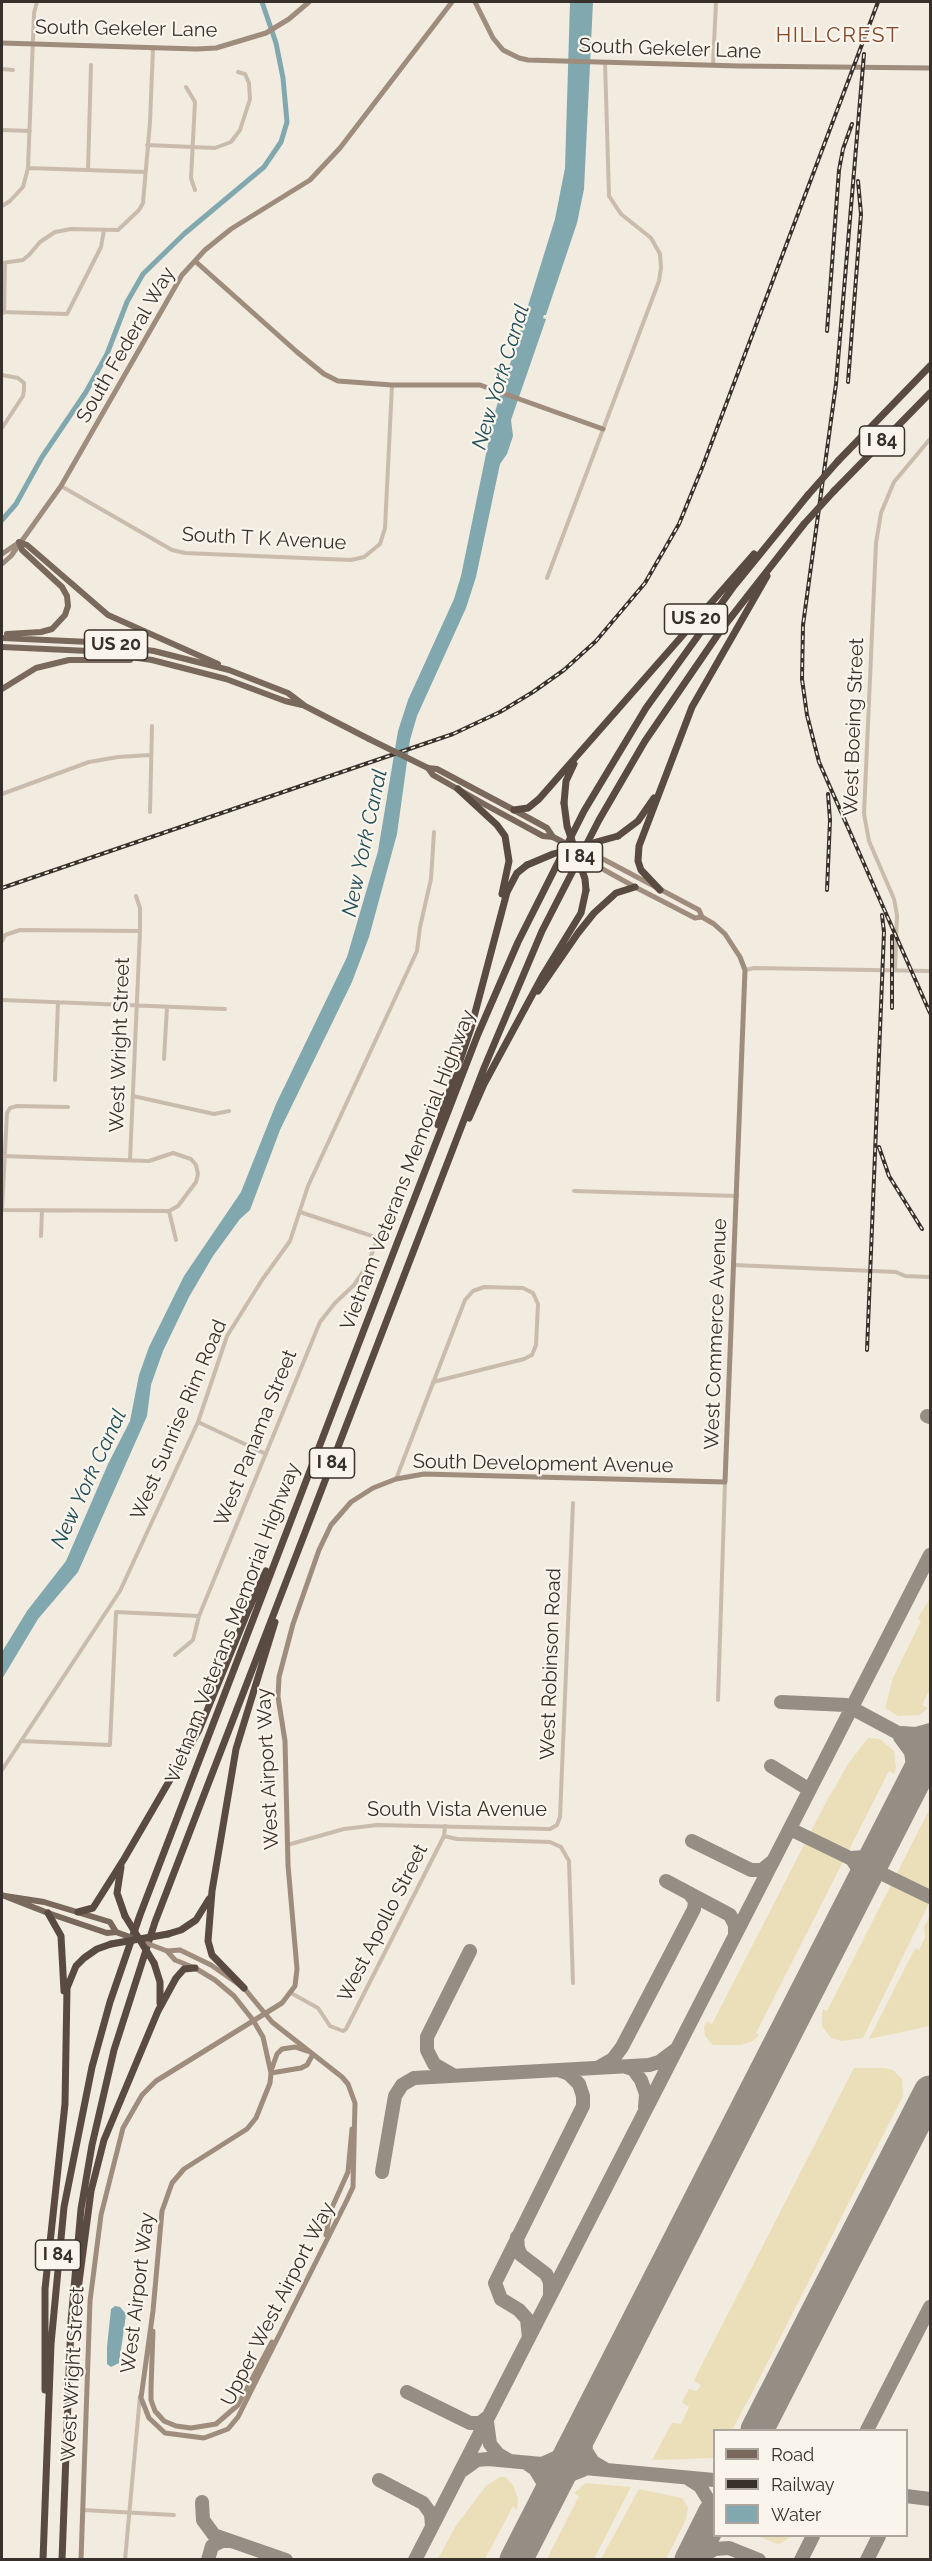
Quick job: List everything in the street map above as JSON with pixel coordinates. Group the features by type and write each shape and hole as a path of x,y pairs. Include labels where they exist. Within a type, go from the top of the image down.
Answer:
{"highway":[{"name":"I 84","path":"792,513 930,366"},
{"name":"I 84","path":"786,546 834,491 930,393"},
{"name":"US 20","path":"514,810 532,806 586,748 714,597 792,513"},
{"name":"Vietnam Veterans Memorial Highway","path":"43,2559 51,2344 60,2241 73,2154 92,2067 110,2002 140,1915 396,1246 496,991 531,915 620,750 663,683 734,586 792,513"},
{"name":"US 20","path":"574,848 618,836 630,829 645,813 666,775 692,707 703,685 786,546"},
{"name":"Vietnam Veterans Memorial Highway","path":"68,2379 75,2264 86,2178 111,2060 140,1964 511,1000 542,931 599,820 645,741 721,630 786,546"},
{"path":"433,1200 484,1084 543,975 580,913 586,890 585,879 574,848 564,803 566,781 586,748"},
{"path":"660,890 641,870 637,854 666,775"},
{"path":"396,1246 471,1028 509,861 509,848 505,836 497,825 458,789"},
{"path":"489,955 510,884 527,865 574,848"},
{"path":"520,1018 586,922 616,893 635,888"},
{"path":"78,1912 93,1908 124,1859 205,1718 248,1611 288,1526"},
{"path":"244,1988 209,1951 212,1891 236,1749 289,1575"},
{"path":"124,1859 117,1885 118,1901 124,1916 154,1963 160,1982 158,2011"},
{"path":"65,2009 67,1988 76,1966 92,1951 111,1944 139,1941 181,1930 196,1920 206,1907 212,1891"},
{"path":"47,2437 44,2362 45,2289 65,2104 62,1944 58,1929 48,1913"},
{"path":"68,2379 86,2226 97,2163 113,2115 158,2011 176,1978 184,1969 195,1968"},
{"name":"I 84","path":"62,2559 68,2379"}],"main road":[{"path":"2,636 41,633 52,629 65,615 68,606 67,596 62,587 22,550 19,542"},
{"path":"19,542 27,545 108,615 229,670"},
{"name":"US 20","path":"2,636 90,642 154,651 229,670 288,693 305,706 428,768 437,769 514,810"},
{"name":"US 20","path":"2,647 89,651 152,660 226,679 305,706"},
{"path":"2,689 36,668 69,660 152,660"},
{"name":"US 20","path":"428,768 433,775 543,836 553,837"},
{"path":"514,810 547,828 553,837 574,848"},
{"path":"3,1895 44,1902 110,1922 116,1932"},
{"path":"3,1895 107,1933 116,1932 139,1941"}],"street":[{"path":"2,206 23,187 28,168 32,44 37,2"},
{"name":"South Gekeler Lane","path":"2,43 216,48 266,33 309,2"},
{"name":"South Federal Way","path":"2,564 11,556 61,486 182,275 231,229 310,180 340,148 452,2"},
{"name":"South Gekeler Lane","path":"475,2 493,38 508,53 528,60 930,68"},
{"path":"713,65 716,2"},
{"path":"104,230 101,247 67,314 3,313 3,263 15,262 30,255 40,242 54,232 71,229 118,230 140,210 143,203 153,48"},
{"path":"547,578 657,287 661,268 660,254 651,238 616,209 609,196 605,62"},
{"path":"88,170 91,65"},
{"path":"2,69 13,70"},
{"path":"147,145 221,148 236,137 250,99 249,83 245,74 238,72"},
{"path":"186,87 195,102 191,177 195,190"},
{"path":"2,130 30,131"},
{"path":"28,168 144,172"},
{"path":"195,261 324,375 346,383 480,385 603,429"},
{"path":"2,375 13,376 24,383 23,396 2,428"},
{"name":"South T K Avenue","path":"61,486 164,545 185,553 351,560 364,557 380,544 385,528 392,385"},
{"name":"West Boeing Street","path":"895,970 897,915 894,899 869,841 864,814 876,543 881,513 894,482 930,439"},
{"name":"South Federal Way","path":"2,554 19,542"},
{"path":"150,812 152,726"},
{"path":"2,794 89,762 124,756 150,755"},
{"name":"West Sunrise Rim Road","path":"2,1770 112,1607 198,1422 227,1336 290,1241 309,1186 417,951 431,879 434,832"},
{"path":"574,848 594,860 599,867 635,888 695,918 702,917"},
{"path":"594,860 603,859 699,910 702,917 725,934 740,957 745,970 754,968 930,971"},
{"name":"West Wright Street","path":"130,1160 140,931 140,908 136,896"},
{"path":"2,942 5,935 20,930 140,931"},
{"name":"West Commerce Avenue","path":"718,1700 745,970"},
{"path":"2,1000 225,1009"},
{"path":"55,1080 58,1002"},
{"path":"164,1059 167,1007"},
{"path":"133,1096 214,1114 229,1111"},
{"path":"3,1156 149,1161 173,1153 190,1158 196,1165 198,1174 196,1182 178,1206 170,1211 2,1210 3,1156 7,1113 10,1108 17,1106 68,1107"},
{"path":"574,1191 737,1196"},
{"path":"41,1236 42,1211"},
{"path":"170,1211 176,1240"},
{"name":"West Panama Street","path":"175,1655 193,1640 198,1616 320,1322 335,1303 354,1285 367,1266 378,1238 300,1212"},
{"path":"734,1264 896,1272 905,1276 930,1277"},
{"path":"396,1479 433,1382 465,1300 472,1291 484,1287 523,1288 533,1293 538,1304 536,1345 532,1355 433,1382"},
{"path":"198,1422 266,1454"},
{"name":"South Development Avenue","path":"396,1479 424,1474 725,1482"},
{"name":"West Airport Way","path":"291,1993 297,1969 287,1845 285,1741 278,1688 285,1647 319,1550 331,1525 361,1495 396,1479"},
{"name":"West Robinson Road","path":"557,1825 560,1817 573,1503"},
{"path":"20,1741 110,1745 116,1613 112,1607"},
{"path":"116,1613 198,1616"},
{"name":"South Vista Avenue","path":"287,1845 353,1827 386,1825 550,1829 557,1825"},
{"name":"West Apollo Street","path":"291,1993 318,2008 330,2026 343,2031 349,2024 444,1836 445,1826"},
{"path":"444,1836 457,1839 550,1842 561,1847 569,1862 573,1983"},
{"path":"139,1941 166,1951 187,1952 216,1968 244,1988 264,2013 348,2084 355,2103 348,2172 330,2212 326,2236 245,2394 238,2404 216,2424 191,2428 176,2426 164,2421 155,2411 151,2400 153,2312"},
{"path":"166,1951 175,1960 215,1980 234,1996 253,2020"},
{"path":"264,2013 282,2003 291,1993"},
{"name":"West Wright Street","path":"81,2559 90,2301 101,2215 123,2127 142,2095 156,2081 264,2013"},
{"name":"West Airport Way","path":"125,2559 162,2211 172,2183 184,2169 247,2129 264,2104 270,2083 270,2073 263,2037 253,2020"},
{"path":"295,2047 313,2054 307,2065 302,2068 270,2073 277,2054 282,2049 295,2047"},
{"name":"Upper West Airport Way","path":"141,2392 143,2408 148,2418 165,2433 197,2438 213,2436 228,2429 238,2416 353,2187 355,2112"},
{"path":"82,2510 174,2515"}],"sand":[{"path":"930,1598 930,1689 922,1705 928,1708 920,1715 898,1716 885,1708 893,1678 921,1621 918,1618"},
{"path":"868,1738 880,1739 894,1751 896,1767 894,1774 889,1771 756,2033 759,2035 753,2041 741,2045 713,2045 705,2036 704,2027 707,2021 712,2024 824,1806 848,1764"},
{"path":"930,1808 930,1901 863,2038 842,2041 831,2038 822,2026 823,2009 827,2011"},
{"path":"930,1915 930,2026 869,2039 912,1954 916,1948 919,1950 925,1937 924,1927"},
{"path":"854,2068 893,2070 902,2079 903,2096 733,2429 713,2429 713,2458 652,2460 672,2423 681,2424 689,2407 682,2402 689,2389 697,2391 701,2385 694,2381"},
{"path":"500,2477 506,2477 513,2485 518,2499 517,2510 513,2506 485,2559 438,2559 455,2527 486,2486"},
{"path":"586,2483 631,2487 594,2559 547,2559 579,2496 574,2493"},
{"path":"639,2489 682,2498 688,2507 686,2519 666,2559 601,2559"},
{"path":"760,2537 790,2537 778,2544"}],"water":[{"path":"570,2 593,2 584,189 577,223 546,315 544,315 543,318 546,319 511,420 513,436 507,454 500,464 476,577 466,608 417,716 410,740 397,834 369,937 352,982 280,1130 250,1210 240,1219 213,1256 189,1297 163,1351 151,1385 147,1416 78,1572 38,1619 2,1679 2,1652 27,1611 66,1561 108,1464 130,1421 139,1375 149,1347 184,1276 241,1192 276,1104 347,957 378,851 398,731 408,700 454,599 461,576 494,415 526,313 529,314 530,311 527,309 555,219 565,168"},
{"path":"115,2306 120,2307 126,2314 119,2363 111,2367 107,2364 107,2347 111,2309"}],"waterway":[{"path":"2,520 16,504 42,457 86,392 107,354 127,302 143,274 184,234 264,167 281,142 287,122 283,78 276,43 262,2"}],"taxiway":[{"path":"415,2560 930,1555"},
{"path":"781,1702 846,1705 930,1750"},
{"path":"902,1733 916,1734 930,1730"},
{"path":"900,1737 911,1752 913,1785"},
{"path":"771,1766 805,1787"},
{"path":"913,1785 930,1771"},
{"path":"790,1829 930,1897"},
{"path":"692,1841 751,1870 762,1870 773,1861"},
{"path":"851,1858 865,1857 881,1846"},
{"path":"851,1858 860,1871 858,1891"},
{"path":"666,1881 730,1915 735,1925 735,1935"},
{"path":"599,2067 613,2059 622,2047 694,1909 695,1901 689,1893"},
{"path":"453,2075 434,2064 427,2050 427,2037 470,1951"},
{"path":"382,2172 395,2096 402,2085 414,2078 649,2065 659,2062 675,2050"},
{"path":"626,2067 633,2069 641,2080 646,2094 645,2107"},
{"path":"529,2338 527,2319 519,2310 501,2299 495,2283 583,2106 579,2084 569,2074 561,2071"},
{"path":"517,2237 521,2255 546,2274 550,2282 550,2295"},
{"path":"868,2429 930,2307"},
{"path":"407,2392 470,2423 480,2423 489,2416"},
{"path":"487,2422 490,2444 498,2454 508,2460"},
{"path":"584,2426 586,2451 593,2462 605,2469"},
{"path":"544,2463 566,2453 578,2438"},
{"path":"463,2470 477,2460 488,2459 713,2480"},
{"path":"526,2463 535,2469 543,2482 545,2497 541,2510"},
{"path":"551,2490 565,2477 583,2470"},
{"path":"689,2479 700,2486 709,2501 711,2513 707,2527"},
{"path":"379,2480 423,2503 431,2514 432,2526"},
{"path":"908,2496 930,2499"},
{"path":"202,2502 203,2520 214,2535 286,2560"},
{"path":"801,2560 812,2537"},
{"path":"867,2560 878,2537"},
{"path":"208,2560 212,2546 222,2541 229,2541"},
{"path":"696,2560 715,2549 729,2548 759,2560"}],"runway":[{"path":"516,2560 930,1750"},
{"path":"758,2429 930,2092"},
{"path":"691,2560 713,2516"}],"railway":[{"path":"2,888 453,734 500,712 533,692 564,670 596,641 645,583 679,524 878,2"},
{"path":"864,54 836,384 803,625 802,679 807,715 819,762 930,1013"},
{"path":"827,331 839,170 843,149 852,124"},
{"path":"848,382 861,214 858,181"},
{"path":"827,890 830,820 828,794"},
{"path":"867,1350 884,932 882,915"},
{"path":"892,936 892,1008"},
{"path":"879,1147 889,1176 922,1229"}],"district":[{"name":"HILLCREST","path":"838,36"}],"water label":[{"name":"New York Canal","path":"501,377"},
{"name":"New York Canal","path":"365,843"},
{"name":"New York Canal","path":"89,1479"}]}
